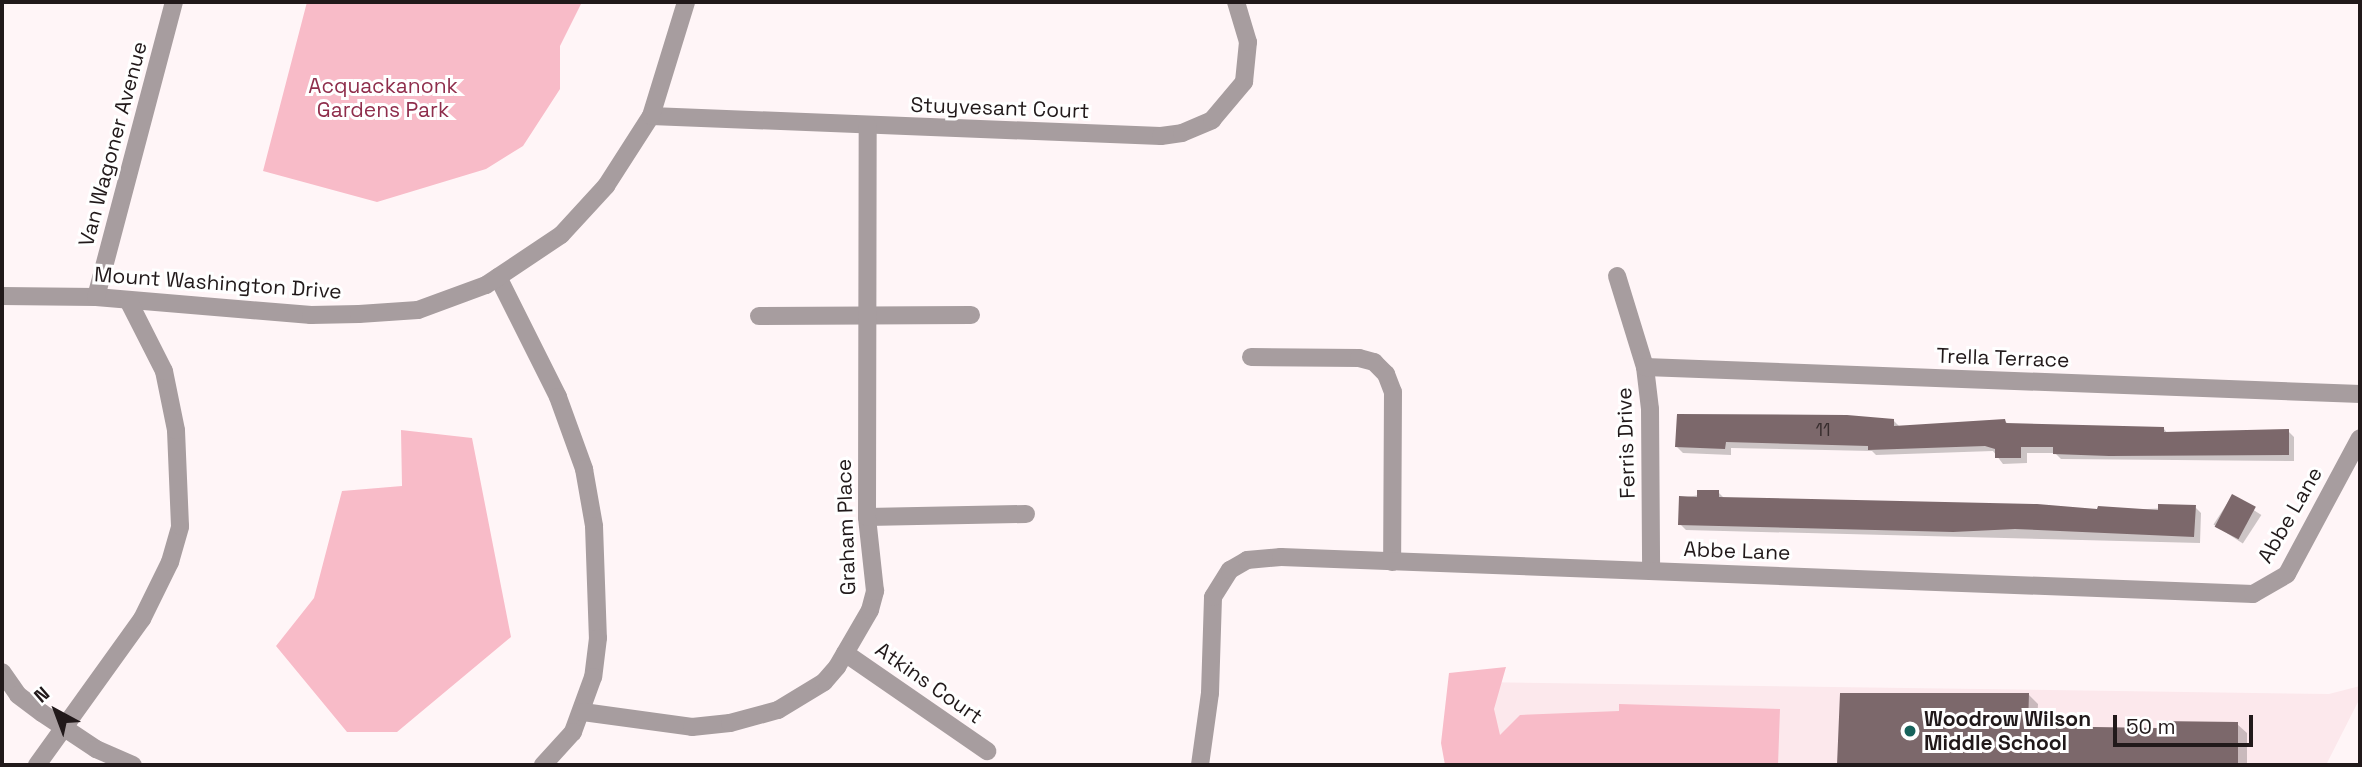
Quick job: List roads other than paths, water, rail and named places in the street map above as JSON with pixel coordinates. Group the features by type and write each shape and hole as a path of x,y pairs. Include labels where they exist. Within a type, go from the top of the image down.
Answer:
{"street":[{"name":"Van Wagoner Avenue","path":"96,297 174,2"},
{"name":"Mount Washington Drive","path":"2,296 96,297 129,302 311,315 418,310 498,277 561,235 586,209 651,116 686,2"},
{"name":"Stuyvesant Court","path":"651,116 1161,136 1199,128 1223,111 1244,82 1248,42 1236,2"},
{"name":"Graham Place","path":"583,712 650,725 730,723 778,710 824,682 870,610 875,591 867,517 868,126"},
{"name":"Ferris Drive","path":"1618,276 1645,367 1650,409 1651,571"},
{"path":"498,277 540,355 584,469 597,561 597,638 583,712 573,732 543,765"},
{"path":"37,765 142,619 170,562 180,526 176,430 164,370 129,302"},
{"path":"759,316 971,316"},
{"path":"1251,357 1359,358 1374,362 1386,374 1394,392 1392,562"},
{"name":"Trella Terrace","path":"1645,367 2360,394"},
{"name":"Abbe Lane","path":"1200,765 1210,693 1213,597 1230,570 1247,560 1281,557 2253,594 2287,574 2360,438"},
{"path":"867,517 1026,514"},
{"name":"Atkins Court","path":"845,653 987,751"},
{"path":"2,672 18,695 96,749 133,765"}],"place":[{"name":"Woodrow Wilson Middle School","path":"1910,731"}],"park label":[{"name":"Acquackanonk Gardens Park","path":"383,98"}]}
